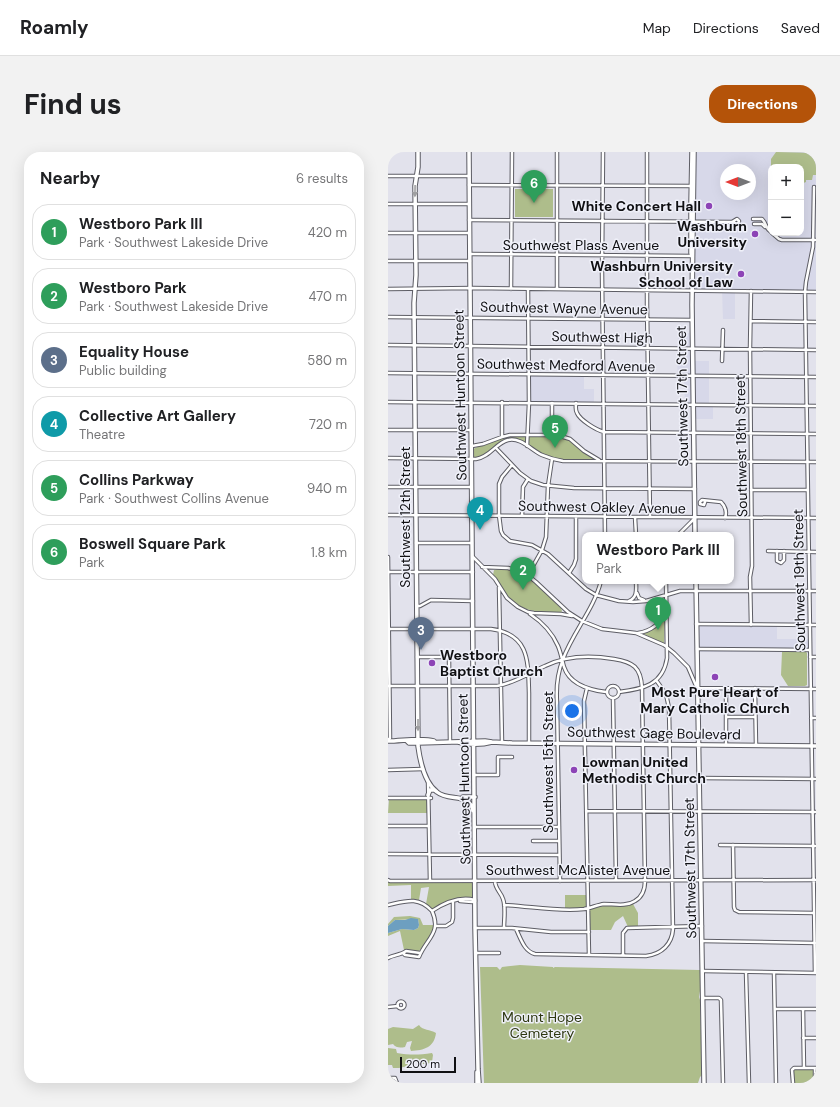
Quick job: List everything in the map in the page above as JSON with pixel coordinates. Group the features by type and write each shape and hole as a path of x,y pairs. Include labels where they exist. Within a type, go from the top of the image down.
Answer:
{"main road":[{"name":"Southwest 12th Street","path":"418,152 415,204 414,317 418,741 427,777"},
{"name":"Southwest Huntoon Street","path":"469,152 474,775 476,854 475,928 478,1083"},
{"name":"Southwest 17th Street","path":"693,152 694,253 692,256 692,320 695,532"},
{"name":"Southwest 17th Street","path":"696,584 704,1083"},
{"name":"Southwest Gage Boulevard","path":"388,741 407,741 409,743 418,741 430,743 485,741 529,743 814,746"},
{"path":"427,777 435,790 443,796 465,799 470,803 475,821"},
{"path":"429,797 430,790 435,790"},
{"path":"452,798 475,797"}],"street":[{"path":"511,289 512,152"},
{"path":"557,152 557,290"},
{"path":"603,152 602,290 605,532"},
{"path":"647,152 650,517"},
{"path":"388,176 469,176"},
{"path":"469,185 693,186"},
{"name":"Southwest 19th Street","path":"814,187 815,240 806,277 805,292 811,718 814,746 812,779 815,846 814,913 816,973"},
{"path":"388,204 469,204"},
{"path":"753,219 762,219 765,222 766,227"},
{"path":"469,220 732,222"},
{"path":"754,224 762,224 766,227"},
{"path":"388,233 470,233"},
{"path":"776,236 782,240 815,240"},
{"name":"Southwest Plass Avenue","path":"470,254 692,256"},
{"path":"388,261 470,261"},
{"path":"388,289 816,292"},
{"path":"527,446 529,403 528,289"},
{"name":"Southwest 18th Street","path":"751,291 751,624"},
{"name":"Southwest Wayne Avenue","path":"388,317 692,320"},
{"path":"750,321 816,322"},
{"path":"722,330 722,361"},
{"name":"Southwest High","path":"388,345 750,348 816,350"},
{"name":"Southwest Medford Avenue","path":"388,373 816,377"},
{"path":"388,402 816,406"},
{"path":"502,402 502,436"},
{"path":"552,403 552,434"},
{"path":"576,403 576,412 580,417 597,430 604,432 816,434"},
{"path":"388,430 472,430"},
{"path":"472,446 487,443 502,436 552,434 570,439 584,451 600,460"},
{"path":"388,458 483,458 503,442 511,440 520,441 538,454 552,459 570,461 816,462"},
{"path":"496,448 528,479 548,486 695,490"},
{"path":"528,575 542,550 547,533 548,486 552,459"},
{"path":"512,465 502,477 499,484 498,515 501,531 510,541 529,544 548,554 586,589 596,595 628,602 646,601 680,591 816,591"},
{"path":"522,516 523,487 528,479"},
{"path":"388,487 472,487"},
{"path":"751,490 808,490"},
{"path":"705,502 721,502 726,512 725,518"},
{"name":"Southwest Oakley Avenue","path":"388,515 816,518"},
{"path":"569,573 576,559 576,516"},
{"path":"635,517 636,532"},
{"path":"681,532 695,518"},
{"path":"416,543 473,543"},
{"path":"768,551 816,552"},
{"path":"777,551 777,560 780,563 784,561 784,551"},
{"path":"388,557 390,738 388,741"},
{"path":"473,557 492,576 507,598 540,621 552,635 558,645 568,675 575,682 587,688 606,692 608,696 613,698"},
{"path":"482,567 511,569 528,575 573,616 582,621 602,628 636,633 666,647 679,657 688,667 698,688 816,689"},
{"path":"492,576 492,570 496,568"},
{"path":"388,572 473,572"},
{"name":"Southwest 15th Street","path":"560,881 556,695 562,660 596,595 600,584"},
{"path":"628,602 634,598 636,584"},
{"path":"619,692 650,685 662,673 665,666 666,647 666,584"},
{"path":"499,587 502,742"},
{"path":"636,592 641,599 646,601"},
{"path":"500,601 503,597 507,598"},
{"path":"417,606 420,606 430,600 473,601"},
{"path":"561,614 564,612 563,607"},
{"path":"636,633 655,627 662,619 666,610"},
{"path":"528,612 573,616"},
{"path":"540,621 540,617 544,614"},
{"path":"696,624 816,625"},
{"path":"388,629 491,629 500,630 515,638 523,648 528,660 529,743"},
{"path":"697,649 810,650"},
{"path":"389,686 501,685 510,683 545,665 574,657 588,656 626,661 633,665 638,671 642,688 645,880 645,887 642,894 634,902 625,904 599,905 584,909 557,909 504,905"},
{"path":"417,657 449,658 450,742"},
{"path":"810,657 816,657"},
{"path":"688,667 693,668 697,666"},
{"path":"516,929 526,949 532,954 649,956 661,951 671,940 673,927 669,702 664,690 656,680"},
{"path":"606,692 608,688 613,685 617,687 619,692"},
{"path":"587,688 584,701 589,955"},
{"path":"726,688 726,745"},
{"path":"755,688 756,745"},
{"path":"613,698 617,697 619,692"},
{"path":"613,698 616,880"},
{"path":"726,717 755,717"},
{"path":"811,718 816,718"},
{"path":"474,775 498,775 498,757 512,757"},
{"path":"388,770 424,769"},
{"name":"Southwest 12th Street","path":"427,777 429,797 430,881"},
{"path":"699,778 816,779"},
{"path":"388,798 429,797"},
{"path":"586,811 814,812"},
{"path":"388,826 429,826"},
{"path":"475,827 559,827"},
{"path":"533,841 559,841"},
{"path":"720,845 815,846"},
{"path":"733,845 734,908 739,912 814,913"},
{"path":"388,854 559,855"},
{"name":"Southwest McAlister Avenue","path":"388,880 815,880"},
{"path":"495,881 496,888 503,897 504,928"},
{"path":"388,905 407,901 416,901 422,903 432,911 435,919 432,937 420,953 419,957 405,955 403,953"},
{"path":"432,911 453,901 476,901"},
{"path":"435,926 446,926 452,922 453,901"},
{"path":"623,955 624,932 627,928 702,926"},
{"path":"475,928 504,928 551,932 589,932"},
{"path":"702,941 815,943"},
{"path":"388,958 408,951 420,953"},
{"path":"476,953 499,953"},
{"path":"702,971 816,973"},
{"path":"746,972 749,1083"},
{"path":"774,973 776,1083"},
{"path":"703,998 719,998 721,1000 723,1083"},
{"path":"388,1007 398,1006"},
{"path":"775,1009 816,1009"},
{"path":"803,1009 804,1068"},
{"path":"803,1038 816,1038"},
{"path":"793,1083 794,1068 816,1068 815,1083"},
{"path":"388,1078 396,1078 397,1083"}],"shaded area":[{"name":"Washburn University","path":"695,152 816,152 816,290 735,290 735,319 723,319 722,290 694,289"},
{"path":"678,333 691,333 691,346 678,347"},
{"path":"681,349 691,350 691,375 678,375 677,361 681,361"},
{"path":"694,361 709,361 709,375 695,375"},
{"path":"530,376 584,376 584,389 594,389 594,402 531,402"},
{"path":"684,377 691,378 691,403 685,403"},
{"path":"696,377 709,377 709,404 695,402"},
{"path":"695,406 713,406 713,419 695,419"},
{"path":"698,626 777,626 777,639 809,639 809,652 699,652"}],"green space":[{"path":"776,152 816,153 816,175 813,175 812,180 806,180 804,183 804,164 771,164 771,159"},
{"path":"515,189 553,189 553,217 515,217"},
{"path":"516,436 555,436 570,440 596,460 577,461 547,456 519,439 504,442 485,455 474,458 473,450 475,448"},
{"path":"494,570 513,570 523,574 539,586 561,608 561,613 537,612 523,608 511,600 505,593 493,575"},
{"path":"664,618 664,644 644,633 654,629"},
{"path":"782,652 807,653 807,685 788,686 781,675"},
{"path":"389,799 427,800 427,813 388,813"},
{"path":"388,881 469,882 472,883 472,898 450,900 432,909 426,904 429,887 421,888 419,900 411,899 411,885 388,886"},
{"path":"565,895 587,895 586,907 565,908"},
{"path":"633,904 638,913 638,926 628,927 623,916 615,922 611,930 590,930 590,909 603,906"},
{"path":"410,916 420,918 423,925 434,925 426,943 418,952 404,950 400,931 388,936 388,933 402,929 414,930 418,928 418,919 395,920 388,926 394,917"},
{"name":"Mount Hope Cemetery","path":"520,965 553,968 700,970 699,997 702,1075 698,1083 484,1083 480,967 497,967 500,970 502,967"},
{"path":"419,1025 422,1028 436,1033 433,1042 428,1047 411,1051 410,1048 412,1041 407,1042 405,1047 400,1048 393,1044 388,1045 388,1029 393,1027 413,1029"},
{"path":"388,1048 396,1049 397,1053 402,1054 432,1053 432,1062 420,1064 411,1058 408,1066 393,1068 392,1065 388,1065"},
{"path":"813,1069 814,1083 794,1083 793,1070"}],"water":[{"path":"411,918 418,919 418,928 414,930 402,929 388,933 388,926 395,920 405,920"}],"place":[{"name":"Boswell Square Park","path":"534,203"},
{"name":"White Concert Hall","path":"709,206"},
{"name":"Washburn University","path":"755,234"},
{"name":"Washburn University School of Law","path":"741,274"},
{"name":"Collins Parkway","path":"555,448"},
{"name":"Collective Art Gallery","path":"480,530"},
{"name":"Westboro Park","path":"523,590"},
{"name":"Westboro Park III","path":"658,630"},
{"name":"Equality House","path":"421,650"},
{"name":"Westboro Baptist Church","path":"432,663"},
{"name":"Most Pure Heart of Mary Catholic Church","path":"715,677"},
{"name":"Lowman United Methodist Church","path":"574,770"}]}
